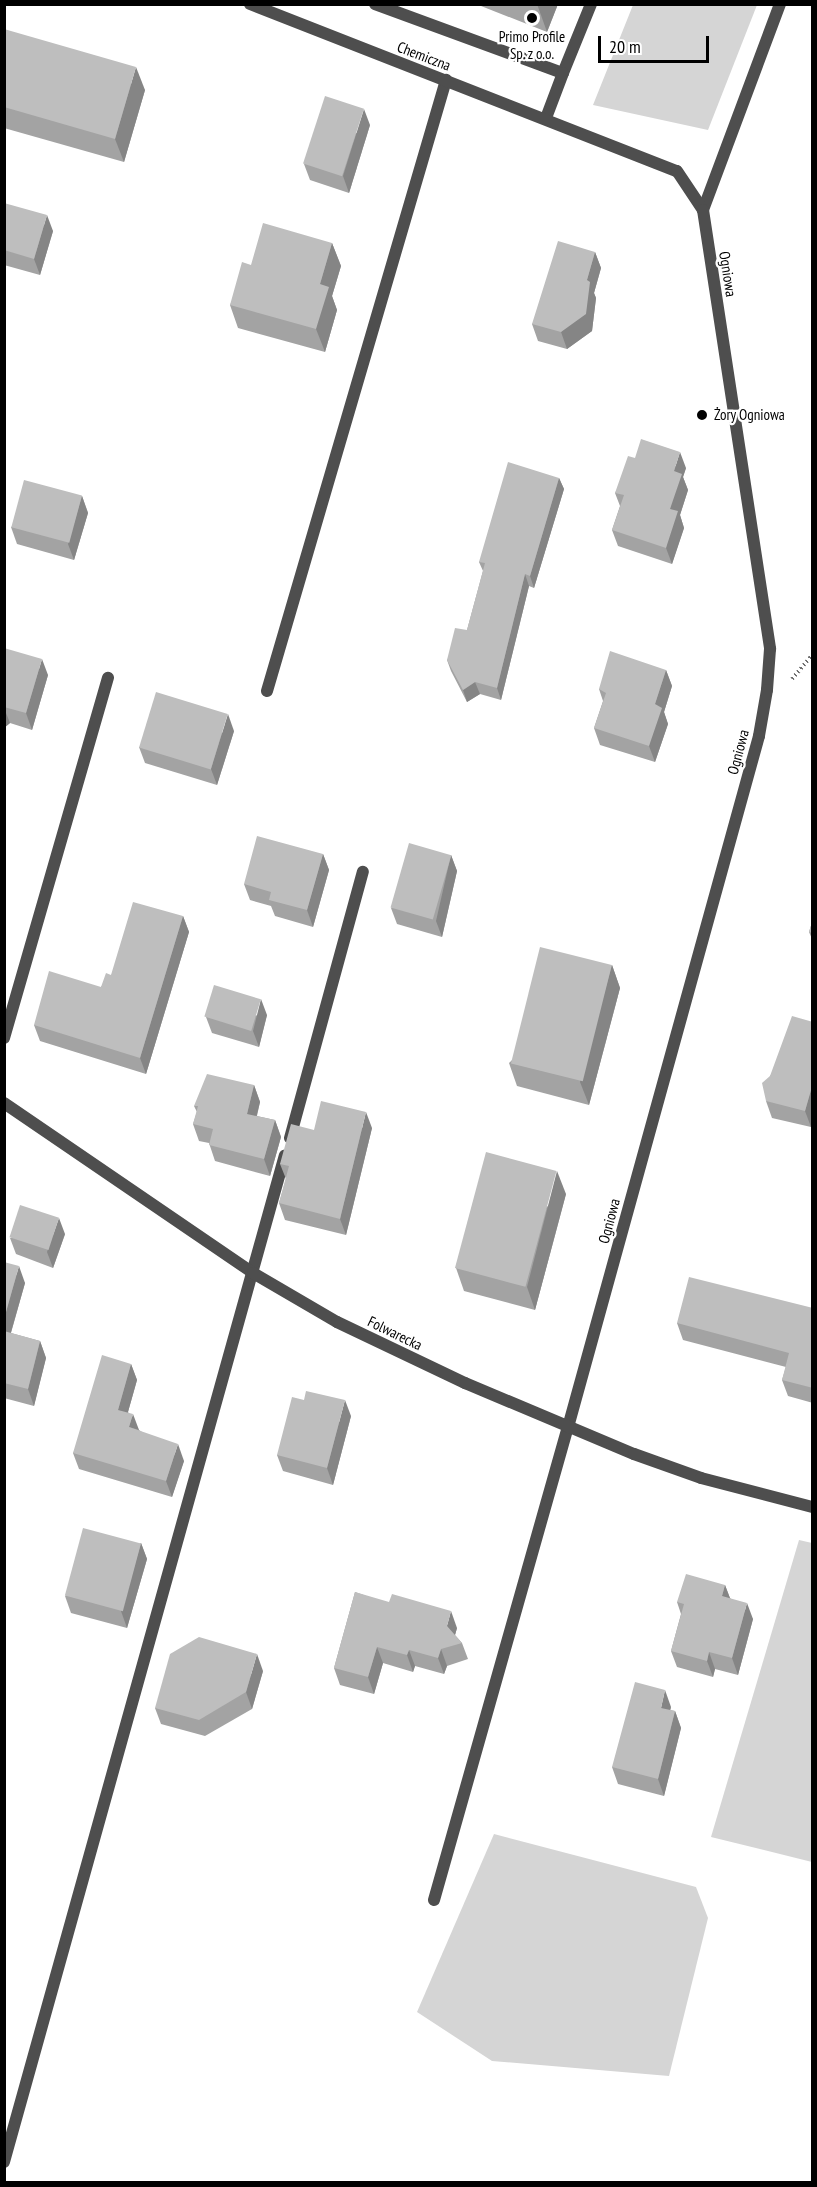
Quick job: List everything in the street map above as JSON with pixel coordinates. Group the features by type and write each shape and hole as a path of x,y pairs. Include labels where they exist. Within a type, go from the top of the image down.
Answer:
{"street":[{"name":"Chemiczna","path":"250,4 588,134"},
{"path":"375,4 563,73"},
{"path":"546,118 591,4"},
{"path":"703,210 780,4"},
{"path":"267,691 446,80"},
{"name":"Ogniowa","path":"434,1900 568,1427 759,736 767,690 770,649 703,210 677,171 588,134"},
{"path":"4,1038 108,678"},
{"path":"4,2162 363,872"},
{"name":"Folwarecka","path":"4,1103 253,1273 337,1322 568,1427 701,1478 813,1507"}],"shaded area":[{"path":"633,5 757,5 708,130 593,105"},
{"path":"799,1540 812,1543 812,1862 711,1837"},
{"path":"494,1834 696,1887 708,1918 669,2076 492,2061 417,2012"}],"building":[{"path":"4,29 136,67 115,139 4,107"},
{"path":"325,96 364,109 342,176 303,164"},
{"path":"4,203 47,215 34,259 4,250"},
{"path":"263,223 332,243 320,284 329,287 316,329 230,305 242,262 251,265"},
{"path":"558,241 595,252 587,280 590,282 586,314 561,332 532,324"},
{"path":"641,439 680,452 674,471 682,474 670,509 678,511 666,548 612,530 624,495 615,493 628,456 635,458"},
{"path":"508,462 559,478 530,576 525,574 497,688 475,682 463,690 447,660 455,628 467,630 485,563 479,562"},
{"path":"24,480 82,496 69,543 11,527"},
{"path":"4,648 42,659 26,713 4,707"},
{"path":"610,651 666,670 655,704 662,708 649,746 594,728 606,693 599,689"},
{"path":"156,692 228,714 211,769 139,747"},
{"path":"257,836 323,854 307,910 269,900 271,892 244,884"},
{"path":"409,843 451,855 433,920 391,907"},
{"path":"133,902 183,916 140,1058 34,1025 49,971 101,987 106,973 111,975"},
{"path":"813,919 813,933 809,932"},
{"path":"540,947 612,965 583,1081 511,1063"},
{"path":"214,985 261,999 251,1031 204,1017"},
{"path":"792,1016 813,1022 813,1083 805,1111 766,1101 762,1083 770,1076"},
{"path":"207,1074 254,1085 247,1114 275,1120 264,1159 209,1145 213,1129 193,1124 198,1106 194,1106"},
{"path":"321,1101 366,1112 340,1219 279,1203 289,1166 280,1164 291,1124 314,1130"},
{"path":"486,1152 557,1171 525,1287 455,1268"},
{"path":"20,1205 59,1218 48,1250 9,1237"},
{"path":"4,1262 19,1266 4,1319"},
{"path":"689,1277 813,1308 813,1388 782,1380 789,1353 677,1323"},
{"path":"4,1331 40,1341 28,1389 4,1383"},
{"path":"102,1355 131,1364 118,1410 133,1414 129,1427 178,1444 166,1481 73,1453"},
{"path":"306,1391 345,1400 327,1468 277,1455 292,1397 304,1400"},
{"path":"83,1528 141,1544 123,1611 65,1596"},
{"path":"686,1574 725,1585 722,1596 747,1603 732,1658 709,1652 707,1661 671,1651 684,1604 677,1602"},
{"path":"355,1592 389,1602 392,1594 451,1611 447,1626 462,1643 441,1649 438,1658 409,1650 407,1655 377,1647 368,1677 334,1668"},
{"path":"199,1637 257,1654 246,1692 199,1720 155,1708 170,1654"},
{"path":"635,1682 665,1690 661,1708 675,1711 658,1779 612,1767"}],"place":[{"name":"Primo Profile Sp. z o.o.","path":"532,18"},
{"name":"Żory Ogniowa","path":"702,415"}]}
